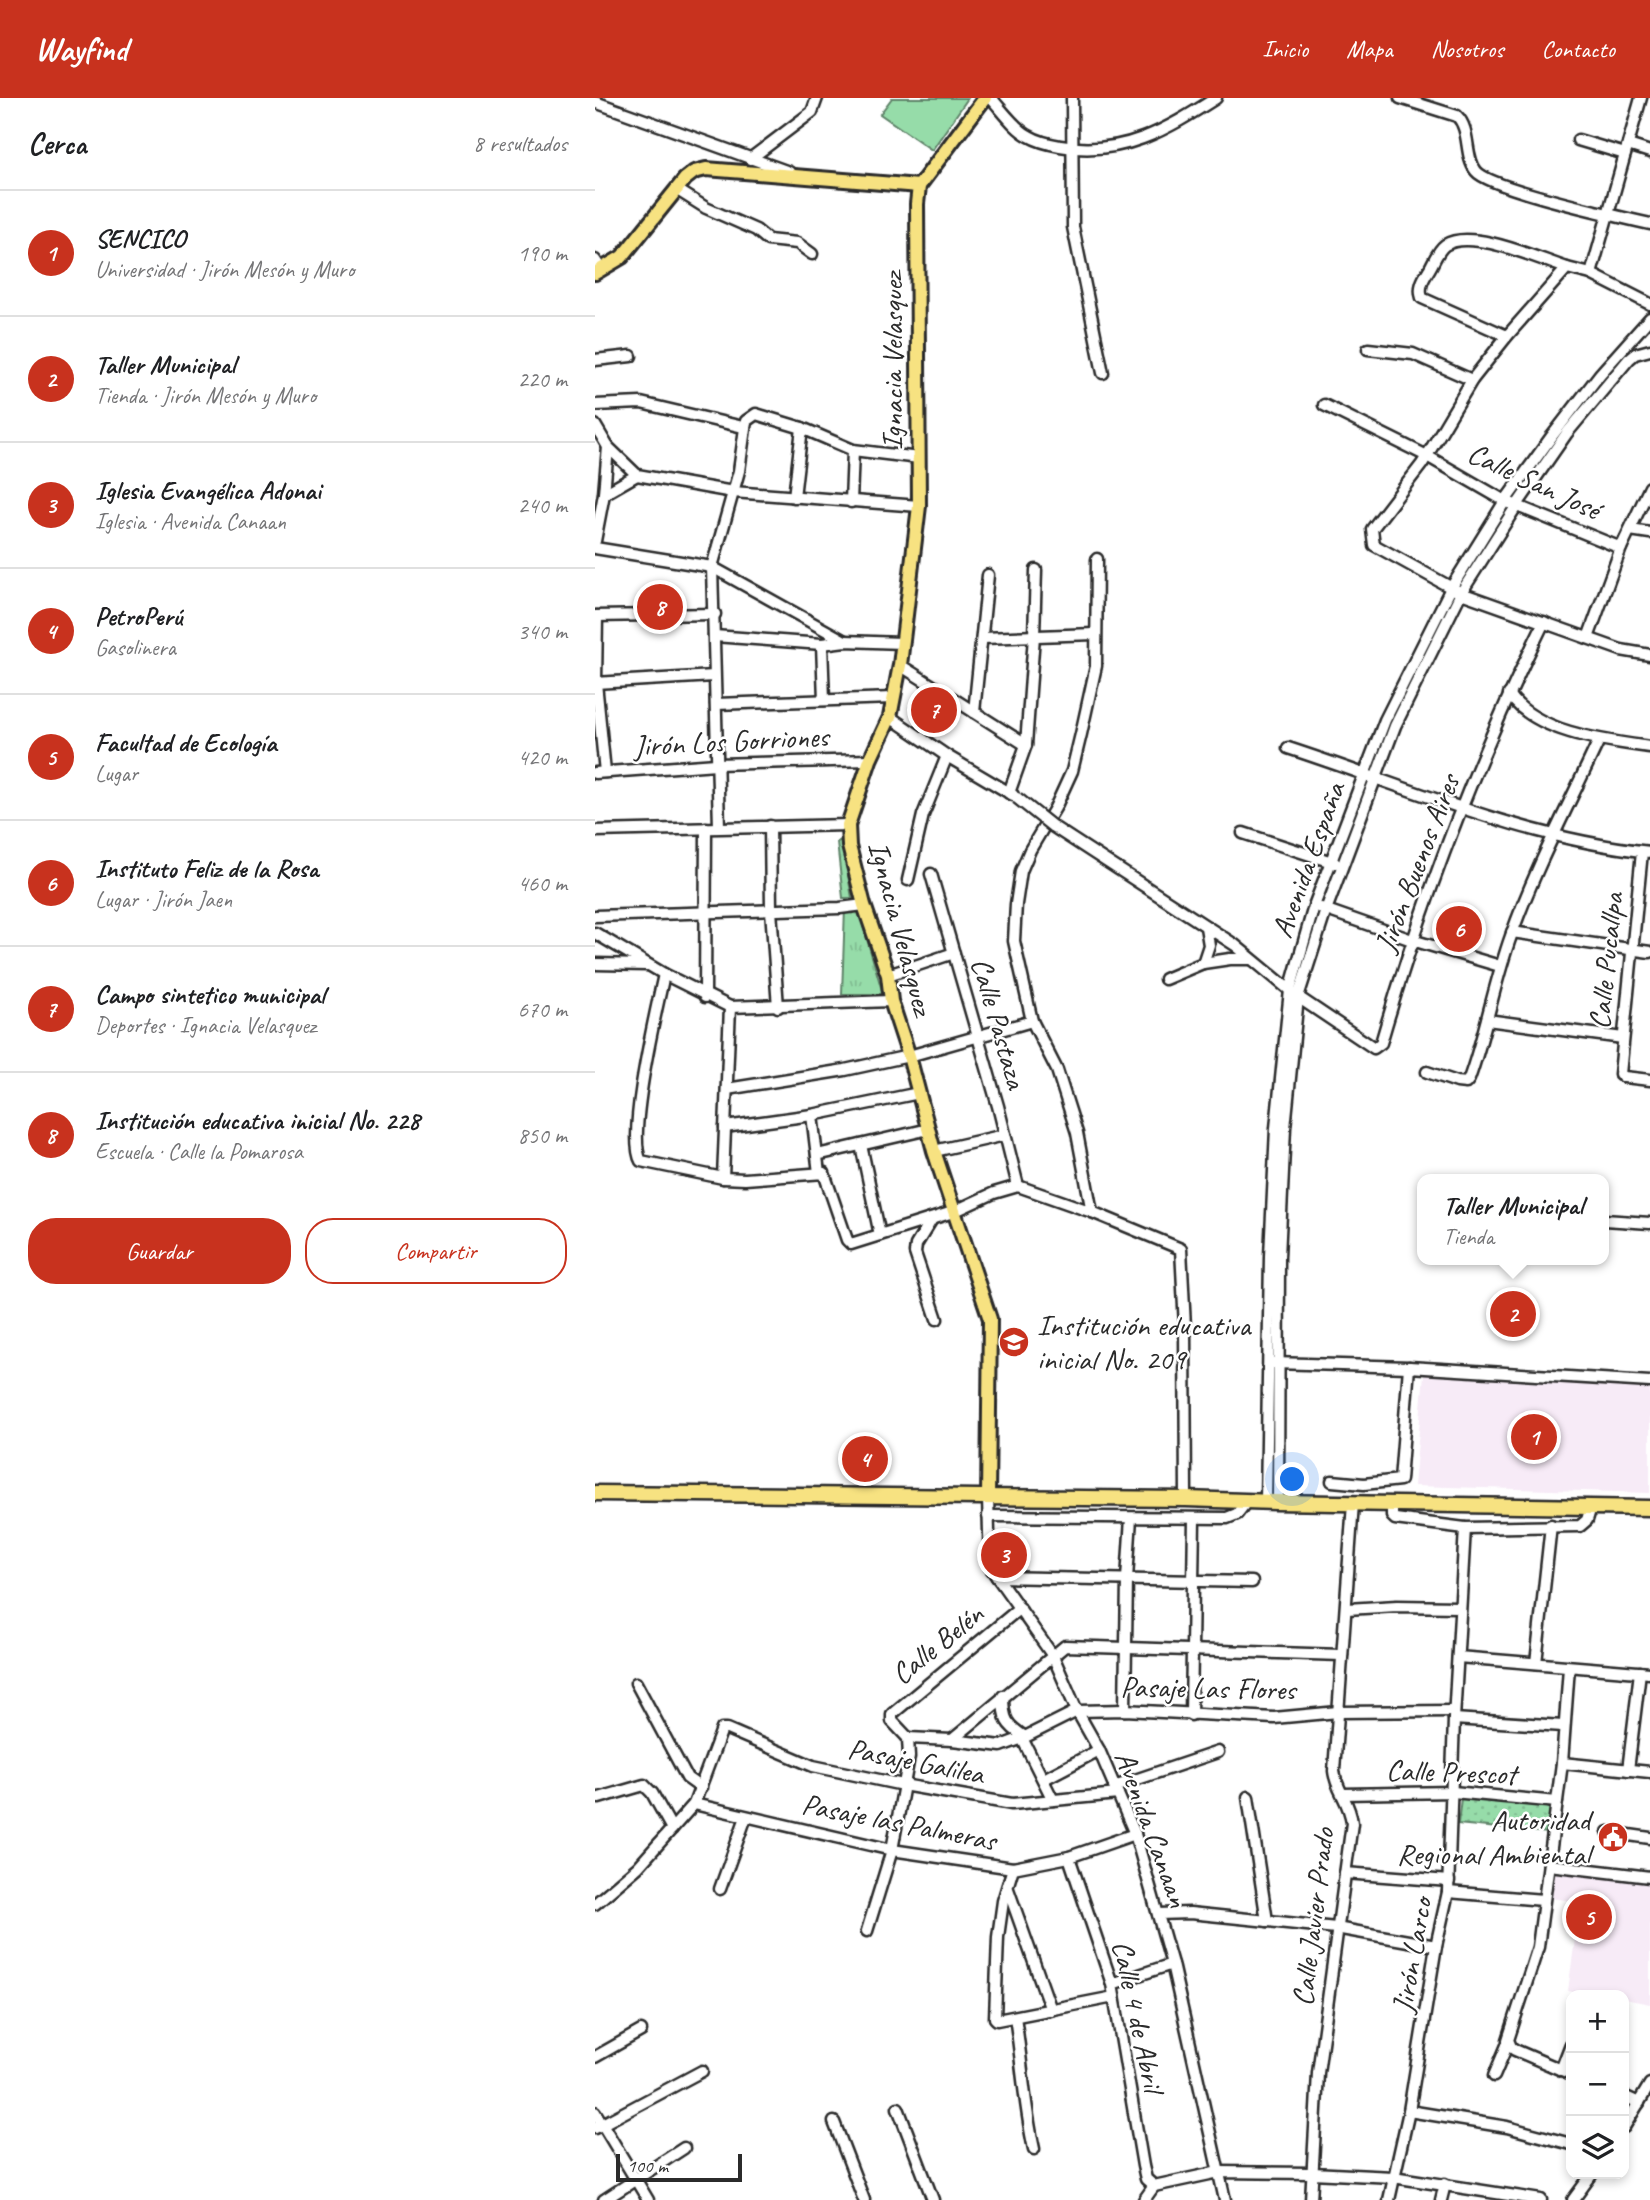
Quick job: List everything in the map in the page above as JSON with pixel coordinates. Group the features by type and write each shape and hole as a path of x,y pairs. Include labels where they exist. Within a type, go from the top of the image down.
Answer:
{"highway":[{"path":"595,1493 1186,1499 1650,1508"}],"main road":[{"path":"597,268 622,257 676,189 694,172 706,169 919,186 985,98"},
{"name":"Ignacia Velasquez","path":"919,186 919,506 900,665 890,717 870,760 848,825 849,846 864,905 888,975 891,1001 909,1056 934,1151 990,1319 988,1497"}],"street":[{"path":"750,159 812,112 817,98"},
{"path":"991,98 1026,135 1043,142 1072,148 1101,149 1127,145 1176,124 1216,98"},
{"path":"1072,98 1073,227 1103,373"},
{"path":"1400,98 1457,116 1463,122 1467,146 1478,174 1500,185 1650,224"},
{"path":"1591,274 1641,98"},
{"path":"595,102 798,175"},
{"path":"1577,140 1650,152"},
{"path":"676,189 706,208 756,230 768,240 797,243 812,254"},
{"path":"1507,336 1422,298 1420,285 1441,248 1447,243 1490,243 1591,274 1650,304"},
{"path":"1567,268 1472,380 1427,456 1372,529 1372,537 1374,545 1456,591 1621,650 1650,655"},
{"name":"Avenida España","path":"1294,993 1395,726 1456,591 1517,505 1601,374 1650,317"},
{"path":"1368,349 1413,354 1472,380"},
{"name":"Avenida España","path":"1272,1502 1274,1363 1270,1256 1276,1128 1294,993 1314,906 1385,720 1505,501 1567,424 1629,359 1635,354 1650,350"},
{"path":"595,360 631,356"},
{"path":"595,405 641,403 743,427"},
{"name":"Calle San José","path":"1324,405 1427,456 1505,501 1622,548"},
{"path":"719,827 712,568 744,447 743,427 750,416 756,414 802,428 853,450 919,458"},
{"path":"595,425 608,447 637,475 733,492 919,506"},
{"path":"794,497 802,428"},
{"path":"595,541 604,494 608,447"},
{"path":"851,502 853,450"},
{"path":"604,494 637,475"},
{"path":"1588,638 1622,548 1650,486"},
{"path":"1630,530 1650,533"},
{"path":"595,548 712,568 845,641"},
{"path":"1092,1212 1077,1133 1057,1070 1032,1021 1014,941 1021,871 1072,771 1096,666 1097,559"},
{"path":"1013,795 1026,745 1036,570"},
{"path":"974,712 988,575"},
{"path":"600,773 596,616 715,614"},
{"name":"Jirón Buenos Aires","path":"1294,993 1374,1048 1381,1042 1412,940 1461,809 1509,694 1544,622"},
{"path":"982,638 1095,634"},
{"path":"714,636 822,643 902,643"},
{"path":"822,643 824,700"},
{"path":"900,665 1026,745"},
{"path":"596,683 714,676"},
{"path":"1509,694 1516,704 1541,721 1599,740 1650,747"},
{"path":"716,704 893,698"},
{"path":"890,717 947,756 1013,795 1052,826 1252,959 1294,993"},
{"path":"1427,1072 1466,1083 1512,932 1535,874 1599,740"},
{"path":"1288,748 1461,809 1555,836 1646,852"},
{"path":"908,880 923,814 947,756"},
{"name":"Jirón Los Gorriones","path":"600,773 716,764 870,760"},
{"path":"595,831 848,825"},
{"path":"770,826 771,910 778,1007"},
{"path":"705,996 706,828"},
{"path":"1243,833 1331,860 1343,867"},
{"name":"Calle Pucallpa","path":"1646,852 1623,1038 1622,1076 1650,1080"},
{"name":"Calle Pastaza","path":"931,874 1018,1186"},
{"path":"595,916 864,905"},
{"path":"1314,906 1412,940 1500,966"},
{"path":"1203,963 1209,945 1206,927"},
{"path":"1512,932 1650,952"},
{"path":"595,933 664,974 730,1007 891,1001"},
{"path":"888,975 954,953"},
{"path":"1164,979 1203,963 1252,959"},
{"path":"595,964 651,965"},
{"path":"664,974 646,1057 637,1152 641,1161 723,1178 745,1179 819,1172 826,1175 849,1243 864,1241 953,1212 994,1193 1018,1186 1092,1212 1182,1250 1186,1499"},
{"path":"723,1178 730,1007"},
{"path":"1487,1020 1623,1038"},
{"path":"727,1089 845,1070 909,1056 1032,1021"},
{"path":"725,1128 812,1115 919,1093"},
{"path":"812,1115 819,1172"},
{"path":"817,1156 929,1129"},
{"path":"934,1151 1005,1135"},
{"path":"861,1145 880,1235"},
{"path":"932,1219 916,1245 915,1253 937,1319"},
{"path":"1609,1220 1650,1223"},
{"path":"1274,1363 1409,1367 1650,1382"},
{"path":"1332,1481 1364,1484 1399,1482 1402,1478 1409,1367"},
{"name":"Calle Javier Prado","path":"1311,2200 1318,2073 1352,1823 1351,1811 1343,1794 1335,1786 1334,1771 1342,1655 1358,1503 1364,1484"},
{"name":"Avenida Canaan","path":"988,1497 990,1567 1053,1656 1077,1711 1099,1750 1135,1834 1172,1964 1224,2200"},
{"path":"988,1516 1194,1520 1233,1517 1247,1501"},
{"path":"1392,1504 1392,1516 1395,1519 1465,1528 1583,1524 1591,1507"},
{"path":"1125,1710 1131,1518"},
{"path":"1191,1715 1194,1520"},
{"path":"1536,1663 1551,1525"},
{"name":"Jirón Larco","path":"1388,2200 1409,2111 1436,1946 1449,1887 1454,1715 1465,1528"},
{"path":"997,1577 1252,1582"},
{"path":"1347,1609 1397,1606 1459,1607"},
{"name":"Calle Belén","path":"908,1738 892,1721 896,1710 1020,1608"},
{"path":"952,1740 1065,1646 1342,1655"},
{"path":"1458,1657 1645,1673 1628,1770"},
{"path":"1495,2076 1538,1947 1562,1763 1569,1667"},
{"path":"595,1905 639,1867 694,1804 701,1788 687,1778 636,1683"},
{"path":"1003,1696 1003,1711 1007,1723 1023,1738 1053,1800"},
{"name":"Pasaje Las Flores","path":"1077,1711 1125,1710 1275,1718 1338,1712 1454,1715 1563,1726"},
{"path":"867,1931 892,1850 909,1757 908,1738 1002,1746 1077,1711"},
{"name":"Pasaje Galilea","path":"701,1788 720,1731 727,1729 813,1766 1011,1804 1116,1791 1218,1752"},
{"path":"1044,1779 1099,1750"},
{"path":"1562,1763 1650,1772"},
{"path":"599,1798 644,1785 652,1793 672,1829"},
{"name":"Calle Prescot","path":"1343,1794 1453,1792 1557,1802"},
{"path":"1248,1797 1267,1921"},
{"name":"Pasaje las Palmeras","path":"694,1804 892,1850 1013,1868 1069,1857 1135,1834"},
{"path":"720,1889 746,1817"},
{"path":"1608,1832 1650,1838"},
{"name":"Calle 4 de Abril","path":"1069,1857 1112,1984 1143,2165 1146,2179 1154,2186"},
{"path":"1549,1865 1650,1877"},
{"path":"1013,1868 998,1937 994,2015 997,2020 1114,1997"},
{"path":"1345,1872 1543,1900"},
{"path":"1007,1888 1051,2010"},
{"path":"1158,1914 1175,1912 1336,1928 1436,1946"},
{"path":"1112,1984 1172,1964"},
{"path":"1015,2017 1027,2119 1034,2149"},
{"path":"595,2057 641,2031"},
{"path":"1508,2043 1515,2050 1566,2072"},
{"path":"1561,2070 1568,2053"},
{"path":"598,2126 702,2071"},
{"path":"1629,2119 1650,2084"},
{"path":"1629,2098 1639,2103"},
{"path":"898,2108 933,2200"},
{"path":"1409,2111 1507,2127 1566,2143"},
{"path":"595,2112 598,2126 636,2178 648,2200"},
{"path":"834,2122 864,2200"},
{"path":"604,2200 684,2148"},
{"path":"1144,2200 1154,2186 1219,2172 1393,2177 1541,2200"},
{"path":"1573,2200 1588,2179"},
{"path":"1441,2200 1445,2184"}],"shaded area":[{"path":"1424,1374 1650,1388 1650,1493 1414,1486"},
{"path":"1553,1872 1650,1884 1650,2004 1629,2000 1629,1990 1568,1990 1580,1902 1550,1898"}],"green space":[{"path":"892,98 968,98 932,150 880,114"},
{"path":"924,689 958,713 944,732 910,707"},
{"path":"842,840 852,898 843,898 837,842"},
{"path":"857,905 883,994 842,994 845,908"},
{"path":"1461,1798 1551,1806 1548,1833 1458,1824"}],"place":[{"name":"Institución educativa inicial No. 228","path":"660,607"},
{"name":"Campo sintetico municipal","path":"934,710"},
{"name":"Instituto Feliz de la Rosa","path":"1459,929"},
{"name":"Taller Municipal","path":"1513,1314"},
{"name":"Institución educativa inicial No. 209","path":"1014,1342"},
{"name":"SENCICO","path":"1534,1437"},
{"name":"PetroPerú","path":"865,1459"},
{"name":"Iglesia Evangélica Adonai","path":"1004,1555"},
{"name":"Autoridad Regional Ambiental","path":"1613,1837"},
{"name":"Facultad de Ecología","path":"1589,1917"}]}
